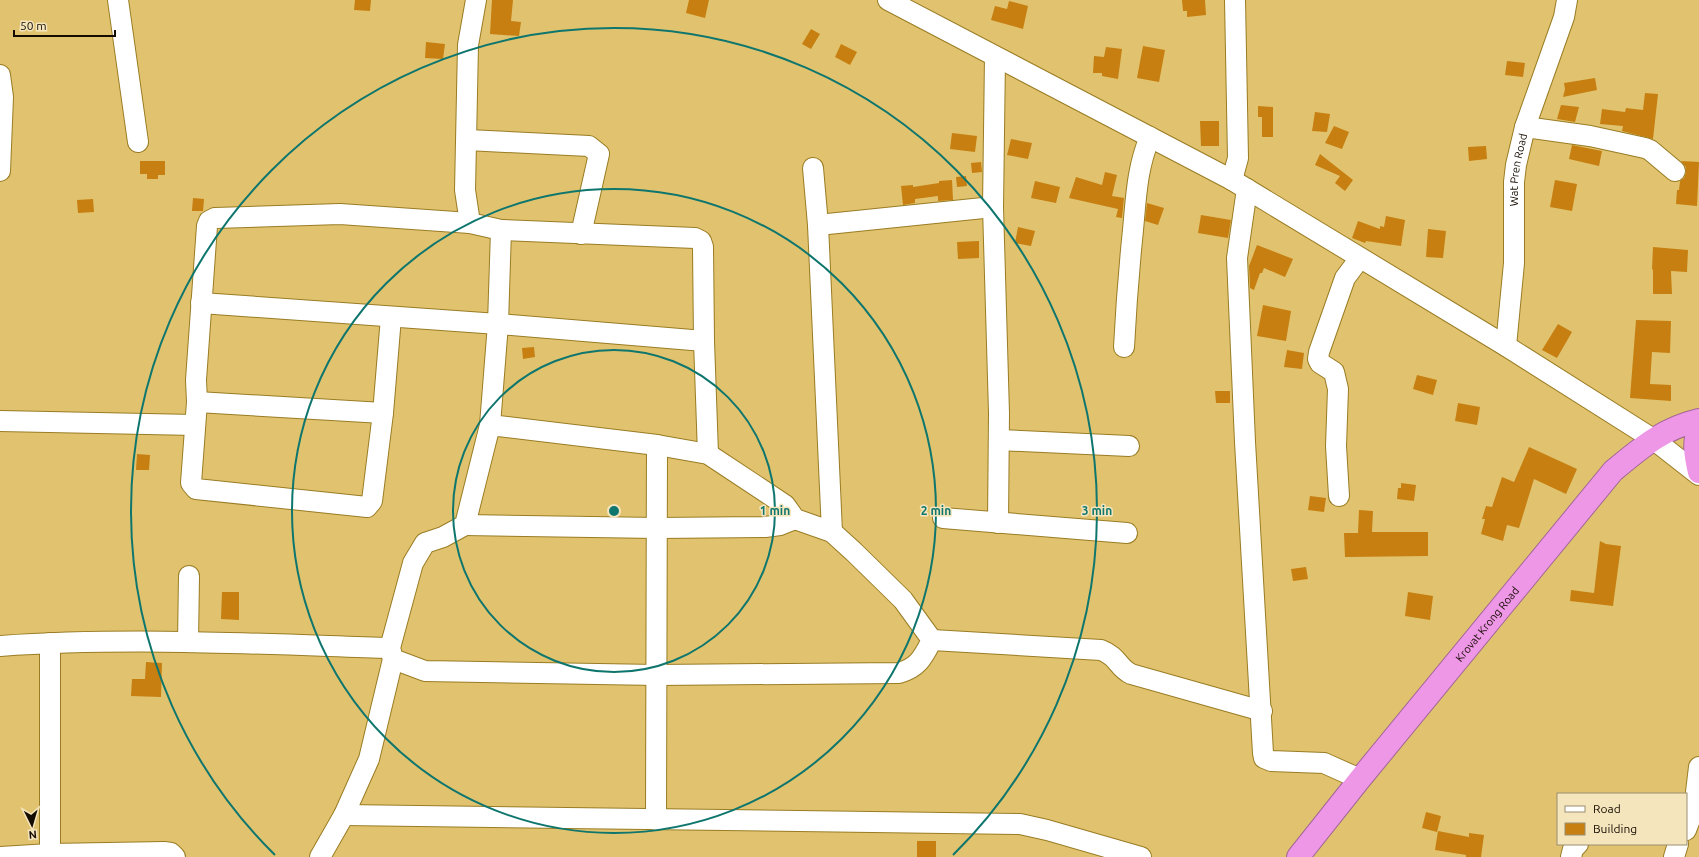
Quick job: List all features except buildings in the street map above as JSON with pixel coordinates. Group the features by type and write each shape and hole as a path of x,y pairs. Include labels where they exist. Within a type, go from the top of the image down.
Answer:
{"highway":[{"name":"Krovat Krong Road","path":"1298,857 1360,779 1613,471 1653,439 1684,424 1699,420"},
{"path":"1699,426 1696,434 1694,451 1699,472"}],"street":[{"path":"118,0 138,142"},
{"path":"470,223 465,190 468,46 476,0"},
{"path":"888,0 995,57 1145,149 1240,184 1506,346 1653,439 1699,475"},
{"path":"1235,0 1238,158 1240,184 1237,258 1245,442 1262,711 1263,753 1264,758 1271,761 1324,763 1360,779"},
{"name":"Wat Pren Road","path":"1506,346 1514,263 1514,174 1525,127 1564,17 1567,0"},
{"path":"995,57 993,206 999,440 998,523"},
{"path":"0,75 3,97 0,171"},
{"path":"1525,127 1590,136 1645,148 1650,150 1675,171"},
{"path":"467,140 589,146 599,154 581,234"},
{"path":"1124,347 1126,297 1136,184 1145,149"},
{"path":"813,168 818,225 832,532"},
{"path":"818,225 993,206"},
{"path":"390,317 383,413 372,501 367,507 196,489 191,483 197,402 196,380 207,226 208,221 215,218 340,214 470,223 501,230 695,238 701,241 703,247 704,341 708,454"},
{"path":"465,525 490,425 498,324 501,230"},
{"path":"1339,496 1336,446 1337,378 1334,372 1320,363 1318,359 1319,352 1345,278 1360,258"},
{"path":"202,303 498,324 704,341"},
{"path":"197,402 383,413"},
{"path":"0,421 195,425"},
{"path":"490,425 657,445 708,454 785,505 794,519 832,532 903,600 932,640"},
{"path":"999,440 1129,446"},
{"path":"656,820 657,445"},
{"path":"943,518 1127,533"},
{"path":"320,857 344,815 369,759 413,563 425,543 443,537 465,525 657,528 765,527 780,525 794,519"},
{"path":"188,642 189,576"},
{"path":"932,640 1101,650 1114,657 1124,671 1131,674 1262,711"},
{"path":"0,646 50,643 188,642 392,654 425,671 657,675 899,673 910,670 922,660 932,640"},
{"path":"50,643 50,855"},
{"path":"1688,833 1694,810 1699,767"},
{"path":"344,815 1020,824 1047,830 1141,857"},
{"path":"1571,857 1573,849 1577,845"},
{"path":"1674,857 1681,845"},
{"path":"0,857 164,852 171,853 175,857"}]}
